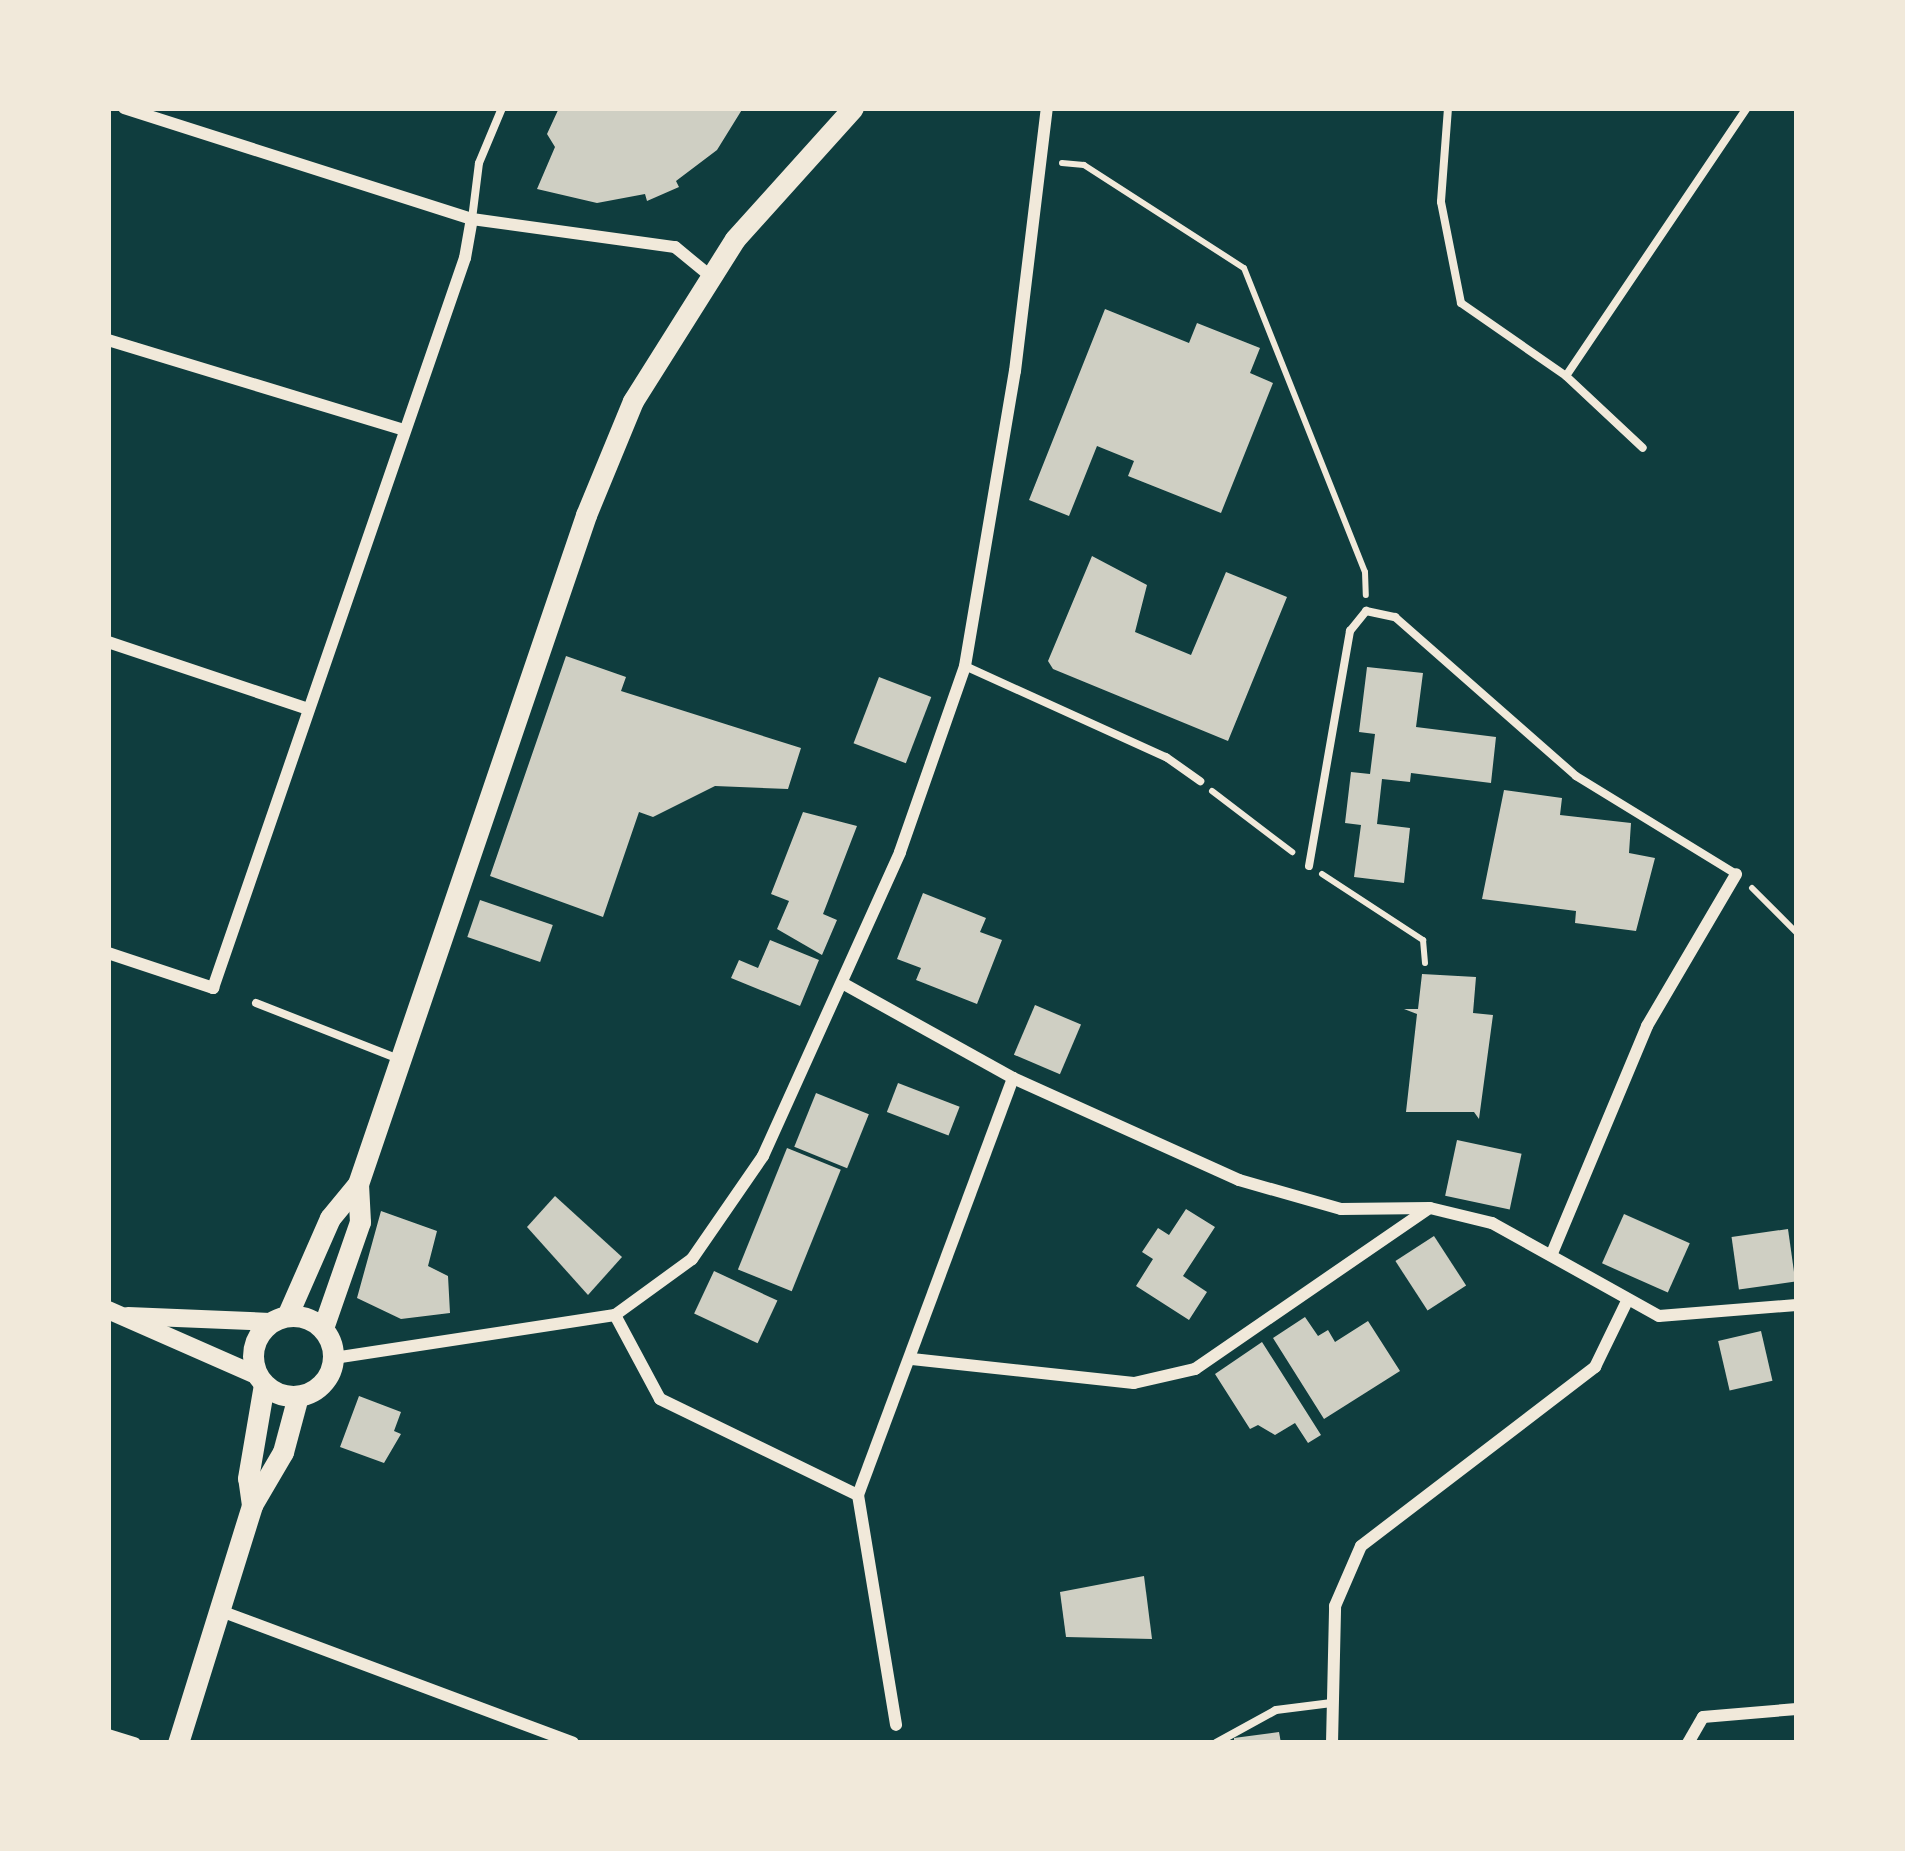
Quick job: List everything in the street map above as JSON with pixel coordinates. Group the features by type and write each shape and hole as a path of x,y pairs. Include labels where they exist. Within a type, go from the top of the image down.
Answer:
{"main road":[{"path":"252,1505 248,1478 261,1380 253,1347 279,1319 330,1218 358,1184 586,515 633,401 710,275 853,108"},
{"path":"178,1743 252,1505 283,1452 298,1396 328,1376 334,1358 323,1328 361,1222 358,1184"},
{"path":"279,1319 323,1328"},
{"path":"261,1380 298,1396"}],"street":[{"path":"334,1358 615,1315 692,1258 763,1156 844,984 965,666 1015,370 1047,108"},
{"path":"126,110 472,219 675,248 710,275"},
{"path":"108,953 213,988 305,708 405,430 472,219"},
{"path":"108,340 405,430"},
{"path":"108,642 305,708"},
{"path":"1553,1251 1647,1026 1740,878"},
{"path":"844,984 1013,1078 1134,1136 1288,1196 1341,1209 1430,1208 1492,1222 1553,1251 1627,1301 1660,1316 1703,1317 1797,1305"},
{"path":"896,1724 858,1495 1013,1078"},
{"path":"912,1359 1134,1383 1195,1370 1430,1208"},
{"path":"1333,1743 1335,1606 1361,1546 1595,1367 1627,1301"},
{"path":"116,1313 279,1319"},
{"path":"116,1313 261,1380"},
{"path":"615,1315 660,1399 858,1495"},
{"path":"218,1610 573,1743"},
{"path":"1688,1743 1702,1717 1797,1709"},
{"path":"108,1735 136,1743"}],"lane":[{"path":"472,219 479,164 502,108"},
{"path":"1448,108 1441,202 1461,303 1566,376 1643,448"},
{"path":"1566,376 1747,108"},
{"path":"1309,866 1350,631 1366,611 1395,616 1576,776 1740,878"},
{"path":"965,666 1166,757 1199,781"},
{"path":"256,1004 401,1060"},
{"path":"1216,1743 1276,1710 1333,1703"}],"path":[{"path":"1084,165 1244,268 1365,572 1366,611"},
{"path":"1740,878 1797,933"},
{"path":"1423,940 1425,963"}],"building":[{"path":"559,108 743,108 717,150 676,181 679,187 647,201 645,194 597,203 537,189 555,147 547,134"},
{"path":"1105,309 1189,343 1197,323 1260,348 1250,373 1273,383 1221,513 1128,476 1134,461 1097,446 1069,516 1029,500"},
{"path":"1092,556 1147,585 1135,632 1191,655 1226,572 1287,597 1228,741 1053,669 1048,661"},
{"path":"566,656 626,677 621,691 801,748 788,789 715,786 653,817 639,812 603,917 490,876"},
{"path":"1367,667 1423,673 1416,727 1496,737 1491,783 1411,773 1410,782 1382,779 1377,824 1410,828 1404,883 1354,877 1361,825 1345,823 1351,772 1370,774 1375,734 1359,732"},
{"path":"879,677 931,697 906,763 854,743"},
{"path":"1504,790 1562,798 1560,815 1631,823 1629,853 1655,858 1636,931 1575,923 1576,911 1482,899"},
{"path":"803,812 857,826 823,914 837,920 822,955 777,929 789,901 771,894"},
{"path":"923,893 986,918 980,932 1002,940 977,1004 916,980 921,968 897,959"},
{"path":"480,900 553,925 540,962 467,937"},
{"path":"770,940 819,960 800,1006 731,978 739,960 758,968"},
{"path":"1422,974 1476,977 1473,1013 1493,1015 1479,1119 1474,1112 1406,1112 1417,1014 1404,1009 1418,1009"},
{"path":"1035,1005 1081,1025 1060,1074 1014,1055"},
{"path":"898,1083 960,1107 949,1136 887,1112"},
{"path":"816,1093 869,1114 847,1168 794,1147"},
{"path":"1457,1140 1522,1154 1510,1209 1445,1196"},
{"path":"787,1148 841,1170 792,1291 738,1269"},
{"path":"555,1196 622,1257 588,1295 527,1227"},
{"path":"1186,1209 1215,1227 1183,1276 1207,1292 1189,1320 1136,1286 1153,1259 1142,1252 1158,1228 1169,1235"},
{"path":"381,1211 437,1231 428,1266 448,1276 450,1313 401,1319 357,1298"},
{"path":"1624,1214 1690,1243 1668,1293 1602,1263"},
{"path":"1788,1229 1795,1281 1739,1289 1732,1237"},
{"path":"1434,1236 1466,1285 1428,1311 1395,1261"},
{"path":"714,1271 777,1301 758,1343 694,1314"},
{"path":"1305,1317 1318,1336 1328,1330 1335,1342 1368,1321 1400,1371 1324,1419 1273,1338"},
{"path":"1761,1331 1772,1381 1730,1391 1718,1341"},
{"path":"1262,1342 1321,1435 1308,1443 1295,1423 1275,1435 1258,1425 1250,1429 1215,1374"},
{"path":"359,1396 401,1412 394,1431 401,1434 384,1463 340,1447"},
{"path":"1144,1576 1152,1639 1066,1637 1060,1592"},
{"path":"1279,1732 1281,1743 1234,1743 1234,1738"}]}
